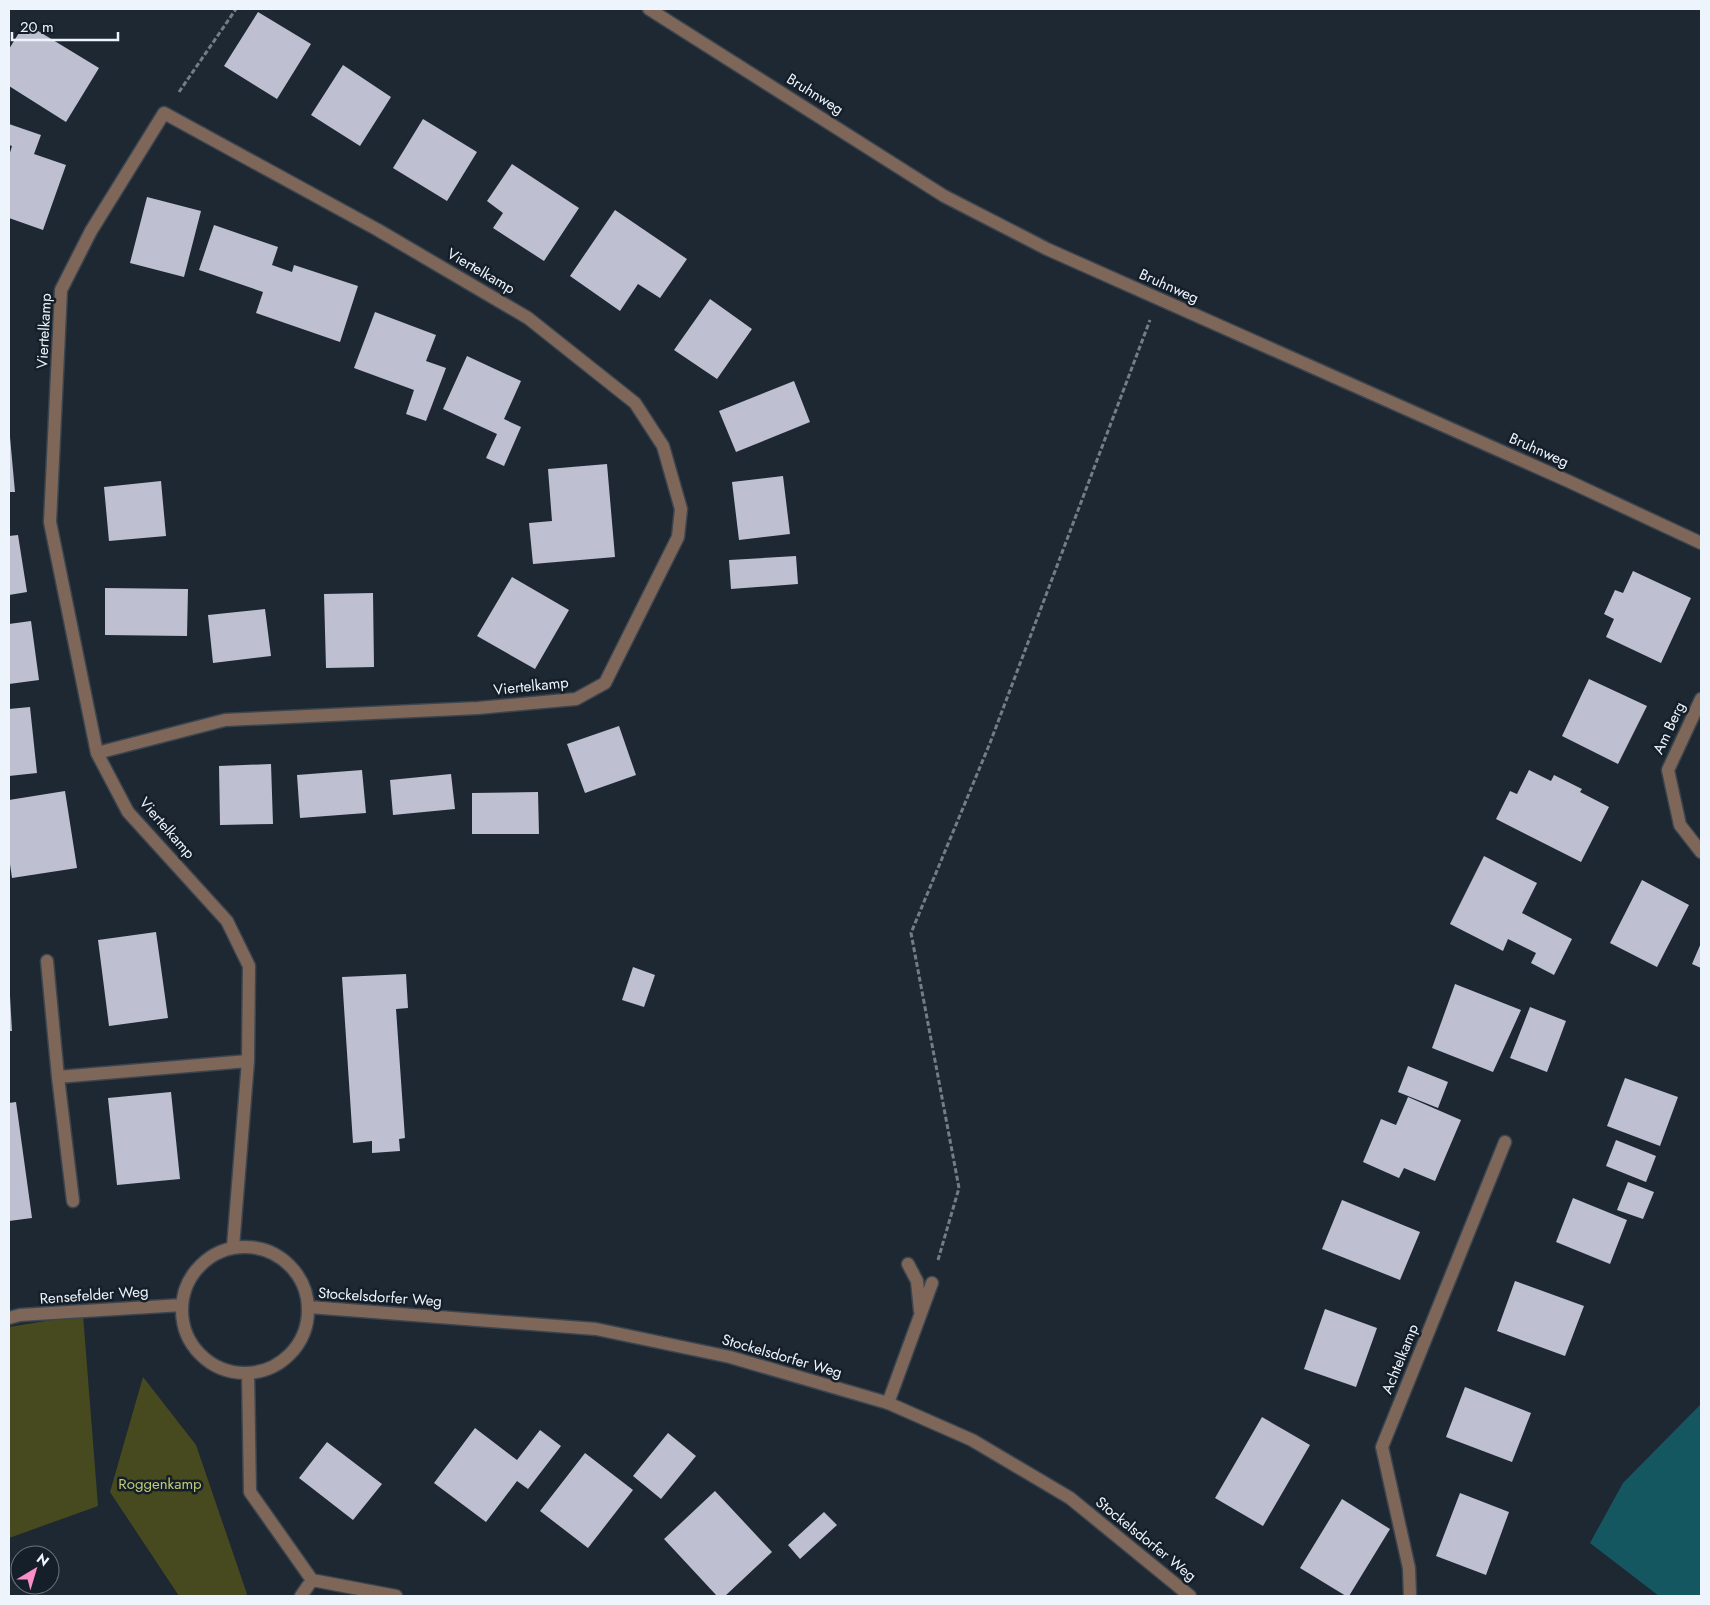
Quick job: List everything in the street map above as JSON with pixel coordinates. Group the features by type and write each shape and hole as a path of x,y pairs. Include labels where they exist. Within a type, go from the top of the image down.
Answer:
{"street":[{"name":"Bruhnweg","path":"649,9 944,196 1047,249 1560,477 1701,543"},
{"name":"Viertelkamp","path":"97,753 225,720 478,708 576,699 605,683 678,537 681,509 662,446 635,403 583,360 528,318 378,230 164,113 91,232 60,290 50,522 97,753 128,812 227,921 249,966 248,1061 233,1247"},
{"name":"Am Berg","path":"1701,699 1668,770 1680,825 1701,852"},
{"path":"47,961 58,1077 73,1201"},
{"path":"58,1077 248,1061"},
{"name":"Achtelkamp","path":"1410,1596 1409,1568 1382,1447 1505,1142"},
{"name":"Stockelsdorfer Weg","path":"233,1247 255,1247 275,1254 293,1267 304,1286 308,1308 307,1327 298,1345 285,1359 268,1369 248,1373 227,1370 208,1361 194,1346 184,1326 182,1305 190,1279 208,1258 233,1247"},
{"path":"908,1264 917,1282 920,1314"},
{"path":"888,1403 932,1283"},
{"name":"Rensefelder Weg","path":"9,1318 182,1305"},
{"name":"Stockelsdorfer Weg","path":"308,1308 596,1329 730,1356 888,1403 972,1440 1070,1498 1190,1596"},
{"path":"248,1373 250,1492 312,1580 396,1596"},
{"path":"301,1596 312,1580"}],"path":[{"path":"164,113 236,9"},
{"path":"932,1283 958,1188 912,933 990,743 1158,299"}],"green space":[{"path":"83,1315 98,1506 9,1538 9,1327"},
{"name":"Roggenkamp","path":"143,1377 196,1445 247,1594 245,1596 179,1596 110,1492"}],"water":[{"path":"1701,1404 1701,1596 1659,1596 1590,1543 1623,1483"}],"building":[{"path":"258,12 311,44 277,99 224,66"},
{"path":"25,23 99,68 66,122 9,86 9,49"},
{"path":"343,65 391,97 360,146 311,115"},
{"path":"423,119 477,152 447,201 393,168"},
{"path":"9,124 41,135 34,154 66,165 43,230 9,218 9,156 12,146 9,145"},
{"path":"512,164 579,208 544,261 493,228 503,213 487,201"},
{"path":"147,197 201,211 184,277 130,263"},
{"path":"615,210 687,259 660,298 638,284 620,311 570,276"},
{"path":"214,225 278,247 272,265 292,272 294,265 358,286 340,342 256,313 263,292 199,270"},
{"path":"710,299 752,329 717,379 674,350"},
{"path":"375,312 436,335 426,361 446,368 426,421 406,414 414,390 354,368"},
{"path":"467,356 521,381 504,419 521,427 504,466 486,458 497,434 443,409"},
{"path":"794,381 810,422 736,452 719,411"},
{"path":"10,437 15,492 9,492"},
{"path":"607,464 615,557 533,564 529,523 552,521 548,469"},
{"path":"783,476 790,534 739,540 732,482"},
{"path":"161,481 166,536 109,541 104,487"},
{"path":"18,535 27,592 9,595 9,536"},
{"path":"796,556 798,584 731,589 729,560"},
{"path":"1633,571 1691,598 1661,663 1606,637 1614,619 1604,614 1615,590 1623,593"},
{"path":"512,577 569,610 535,669 477,636"},
{"path":"105,588 188,589 187,636 105,635"},
{"path":"373,593 374,667 326,668 324,594"},
{"path":"265,609 271,656 213,663 208,615"},
{"path":"31,621 39,680 9,684 9,624"},
{"path":"1589,679 1647,706 1618,764 1562,736"},
{"path":"30,707 37,773 9,776 9,709"},
{"path":"619,726 636,775 585,793 567,744"},
{"path":"271,764 273,824 220,825 219,766"},
{"path":"362,770 366,813 300,818 297,775"},
{"path":"1529,770 1551,781 1554,775 1582,789 1580,792 1609,807 1581,862 1496,819 1510,791 1517,794"},
{"path":"451,774 455,809 393,815 390,780"},
{"path":"65,791 77,868 12,878 9,857 9,800"},
{"path":"538,792 539,834 472,834 472,793"},
{"path":"1484,856 1537,883 1522,913 1572,939 1554,975 1531,963 1536,953 1508,939 1503,951 1450,924"},
{"path":"1642,880 1689,905 1657,967 1610,943"},
{"path":"156,932 168,1018 109,1026 98,940"},
{"path":"1701,943 1701,968 1692,964"},
{"path":"633,967 655,975 644,1007 622,1000"},
{"path":"406,974 408,1008 396,1009 405,1138 399,1139 400,1151 372,1153 372,1141 353,1143 342,977"},
{"path":"1455,984 1521,1010 1493,1072 1432,1048"},
{"path":"10,996 12,1031 9,1031"},
{"path":"1530,1007 1566,1021 1547,1072 1510,1058"},
{"path":"1408,1066 1448,1082 1438,1108 1398,1092"},
{"path":"1625,1078 1678,1097 1660,1146 1607,1126"},
{"path":"171,1092 180,1179 117,1185 108,1098"},
{"path":"1408,1097 1461,1120 1435,1181 1404,1168 1399,1178 1363,1162 1381,1119 1396,1125"},
{"path":"16,1102 32,1218 9,1221 9,1103"},
{"path":"1616,1140 1656,1156 1646,1182 1606,1166"},
{"path":"1628,1182 1654,1192 1643,1219 1617,1210"},
{"path":"1573,1198 1627,1220 1610,1264 1556,1242"},
{"path":"1342,1200 1420,1232 1400,1280 1322,1249"},
{"path":"1515,1281 1584,1306 1565,1356 1497,1331"},
{"path":"1325,1309 1377,1328 1356,1387 1304,1369"},
{"path":"1465,1387 1531,1413 1512,1462 1446,1437"},
{"path":"1262,1417 1310,1445 1263,1526 1215,1498"},
{"path":"475,1428 517,1460 540,1430 561,1446 528,1489 517,1481 486,1522 434,1483"},
{"path":"668,1433 696,1456 661,1499 633,1476"},
{"path":"327,1442 382,1484 353,1520 299,1478"},
{"path":"585,1453 633,1490 588,1548 540,1511"},
{"path":"715,1491 772,1552 725,1596 717,1596 664,1539"},
{"path":"1460,1493 1509,1512 1486,1575 1436,1556"},
{"path":"1342,1499 1390,1529 1349,1596 1300,1568"},
{"path":"824,1512 837,1525 800,1559 788,1545"}]}
